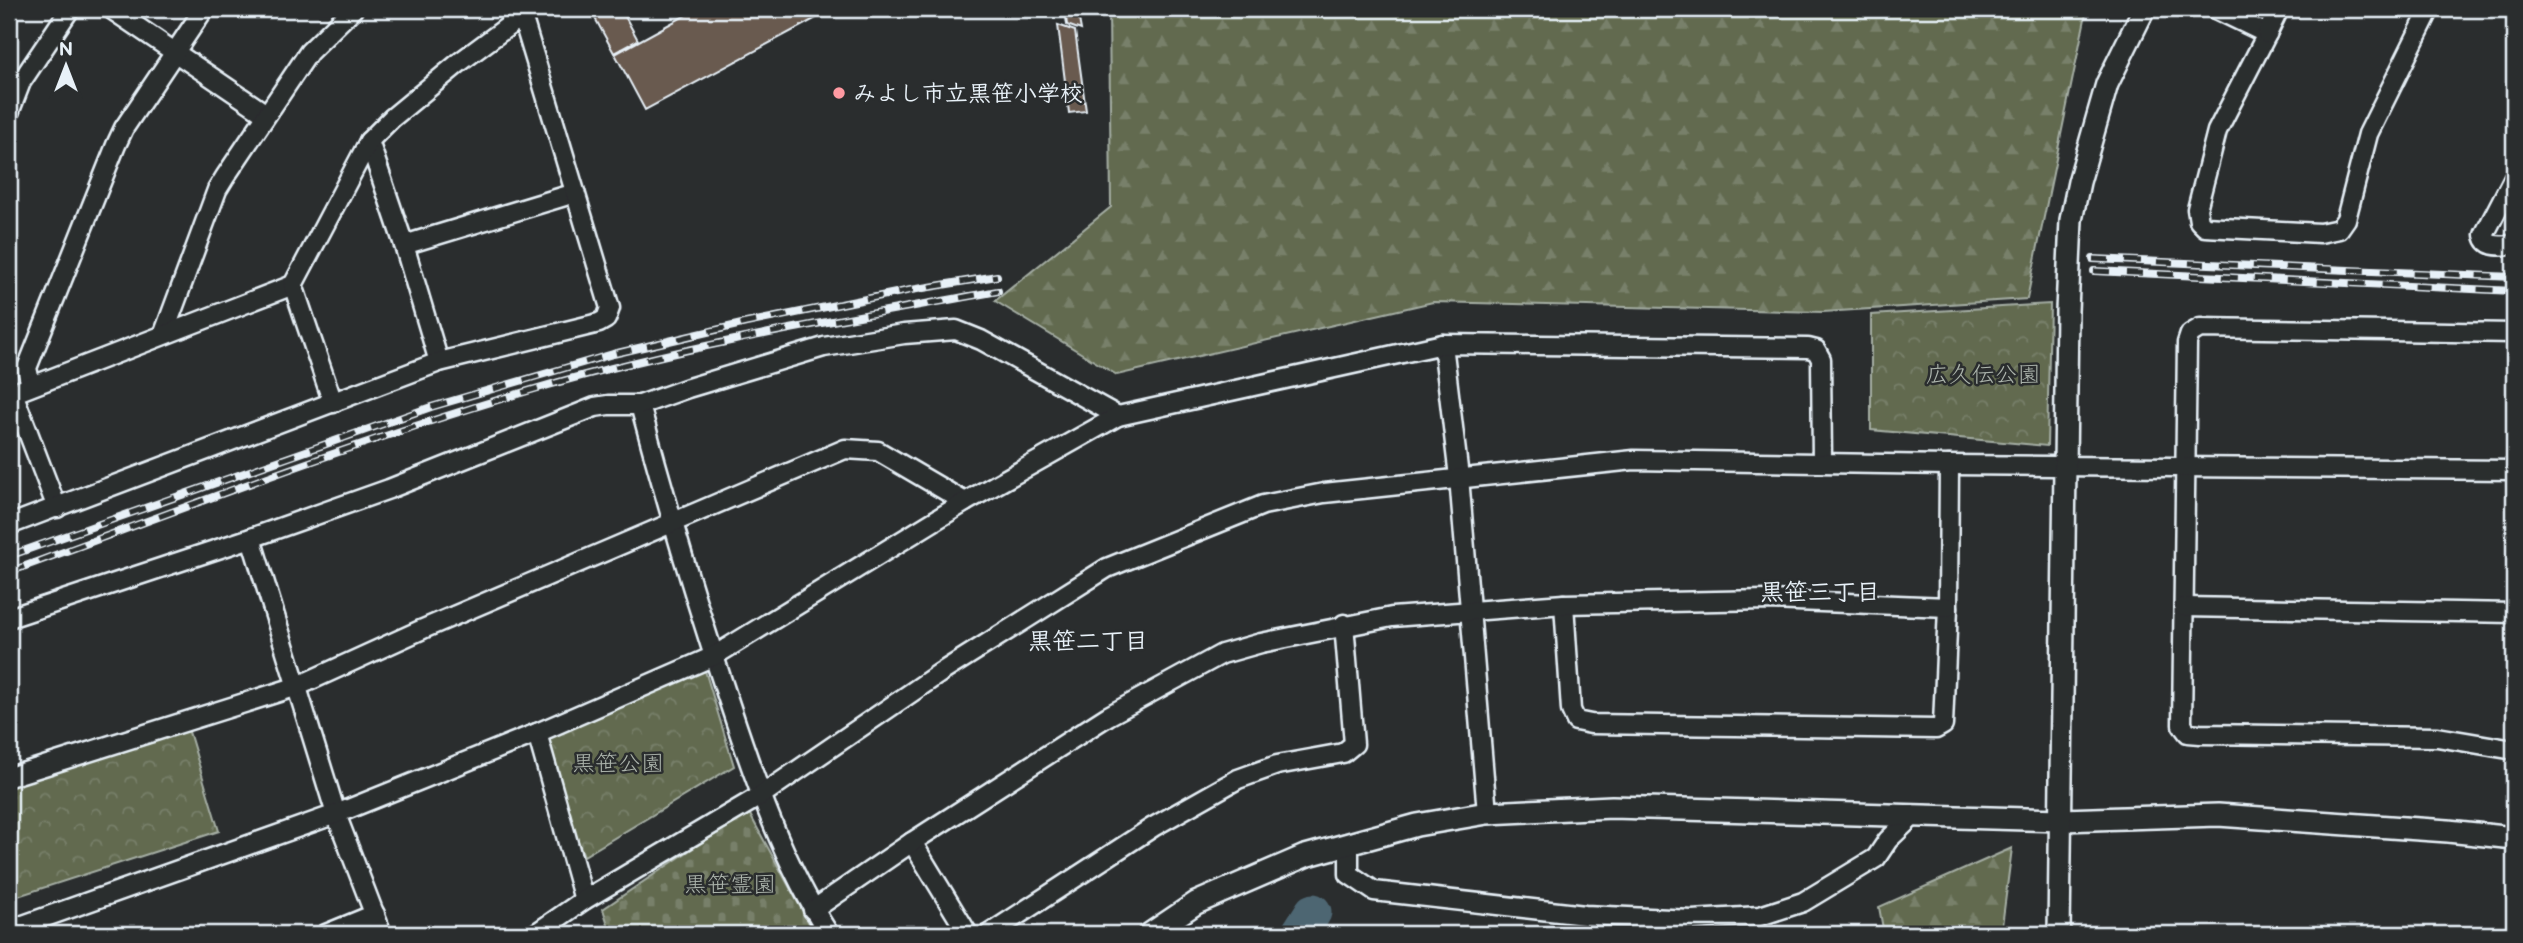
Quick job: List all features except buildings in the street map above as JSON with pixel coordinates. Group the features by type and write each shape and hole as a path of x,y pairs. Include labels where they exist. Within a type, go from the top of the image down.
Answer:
{"street":[{"path":"9,113 15,79 70,9"},
{"path":"111,9 266,114"},
{"path":"31,386 27,368 116,145 124,128 205,9"},
{"path":"164,333 218,190 309,52 354,9"},
{"path":"2059,934 2071,220 2107,84 2144,9"},
{"path":"2215,9 2267,34"},
{"path":"2279,9 2217,131 2197,209 2199,221 2205,227 2320,233 2339,229 2346,219 2368,134 2430,9"},
{"path":"9,525 57,508 439,362 599,323 606,319 610,308 521,12 392,118 369,141 293,285 11,394 57,508"},
{"path":"369,141 439,362"},
{"path":"2514,177 2484,235 2490,245 2514,245"},
{"path":"404,245 575,193"},
{"path":"293,285 333,403"},
{"path":"2514,333 2200,328 2190,334 2187,343 2182,725 2188,733 2437,737 2514,750"},
{"path":"9,618 389,489 584,411 608,405 640,405 824,347 904,334 956,330 1118,416"},
{"path":"1443,344 1459,477 1487,813"},
{"path":"9,930 336,814 537,733 713,656 965,502 1118,416 1443,344 1808,348 1816,350 1821,359 1822,461"},
{"path":"640,405 672,523 760,796 813,910 829,934"},
{"path":"9,777 298,686 424,629 845,449 878,451 965,502"},
{"path":"535,934 584,900 760,796 940,673 1107,568 1263,505 1324,493 1634,460 2514,470"},
{"path":"1564,604 1572,710 1576,721 1591,724 1936,729 1943,725 1948,607 1949,465"},
{"path":"251,538 336,814 382,934"},
{"path":"813,910 912,842 1108,716 1222,654 1344,624 1392,617 1564,604 1767,600 1948,607"},
{"path":"2185,607 2514,613"},
{"path":"989,934 1153,827 1238,779 1277,765 1343,753 1354,744 1344,624"},
{"path":"537,733 584,900"},
{"path":"1150,934 1196,903 1305,856 1417,825 1487,813 1612,807 2062,820 2218,815 2514,838"},
{"path":"1349,845 1349,874 1374,891 1586,915 1692,920 1760,916 1803,902 1876,858 1888,840 1913,816"},
{"path":"912,842 968,934"},
{"path":"326,934 374,914"}],"green space":[{"path":"1109,9 2087,9 2027,299 1823,312 1433,302 1117,375 995,301 1111,207"},
{"name":"広久伝公園","path":"2050,304 2047,446 1871,430 1871,315"},
{"name":"黒笹公園","path":"700,654 734,766 584,856 537,733"},
{"path":"187,725 219,831 9,899 9,780"},
{"name":"黒笹霊園","path":"748,811 815,934 611,934 603,909"},
{"path":"2012,848 2001,934 1884,934 1879,907"}],"waterway":[{"path":"1299,934 1313,912"}],"railway":[{"path":"2093,259 2514,277"},
{"path":"2094,271 2514,291"},
{"path":"9,556 431,407 613,354 746,323 997,276"},
{"path":"9,572 338,452 538,388 709,345 998,291"}],"place":[{"name":"みよし市立黒笹小学校","path":"839,93"}],"district":[{"name":"黒笹三丁目","path":"1820,592"},
{"name":"黒笹二丁目","path":"1088,641"}]}
